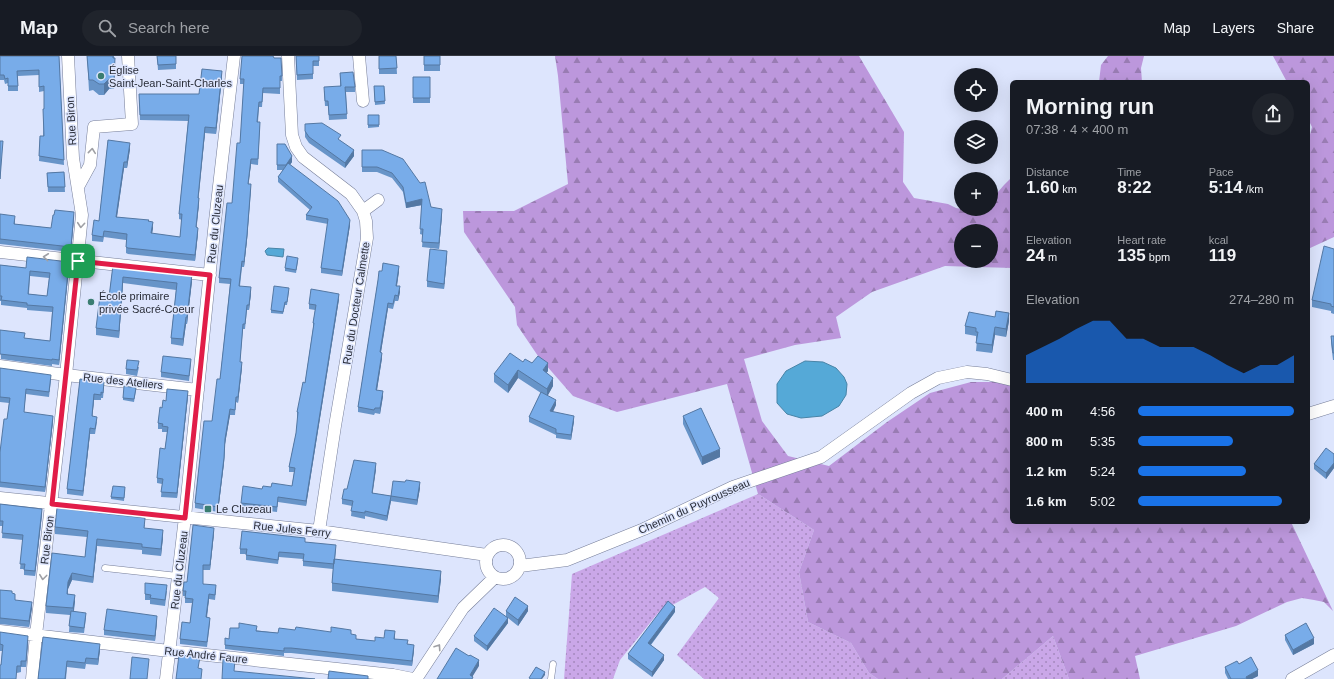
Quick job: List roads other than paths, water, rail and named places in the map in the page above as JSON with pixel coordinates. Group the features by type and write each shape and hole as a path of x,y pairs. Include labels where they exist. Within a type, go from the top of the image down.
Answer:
{"street":[{"name":"Rue Biron","path":"32,679 66,375 82,215 73,158 68,56"},
{"name":"Rue Biron","path":"78,187 90,165 94,127 132,124 128,56"},
{"name":"Rue du Cluzeau","path":"166,679 185,518 234,56"},
{"name":"Rue du Docteur Calmette","path":"288,56 292,135 296,147 303,157 351,194 363,211 366,221 367,238 319,531"},
{"path":"359,56 363,101"},
{"path":"363,211 378,200"},
{"path":"0,252 210,275"},
{"name":"Rue des Ateliers","path":"0,366 198,390"},
{"name":"Chemin du Puyrousseau","path":"520,566 567,560 644,529 733,487 821,457 911,393 938,378 967,372 986,374 1010,380"},
{"path":"1310,413 1334,406"},
{"name":"Rue Jules Ferry","path":"0,498 319,531 487,555"},
{"path":"508,545 513,547 518,552 520,557 520,566 518,572 508,578 502,579 495,577 487,568 487,555 497,546 508,545"},
{"path":"416,679 463,608 495,577"},
{"name":"Rue André Faure","path":"0,631 394,675 413,679"},
{"path":"1292,679 1334,655"}],"lane":[{"path":"105,568 178,576"},
{"path":"551,679 553,664"}],"water":[{"path":"268,248 284,249 283,257 267,255 265,251"},
{"path":"805,361 823,362 836,368 844,377 847,384 846,395 839,406 822,416 801,418 787,414 777,403 777,384 786,371"}],"place":[{"name":"Église Saint-Jean-Saint-Charles","path":"101,76"},
{"name":"École primaire privée Sacré-Coeur","path":"91,302"},
{"name":"Le Cluzeau","path":"208,509"}]}
